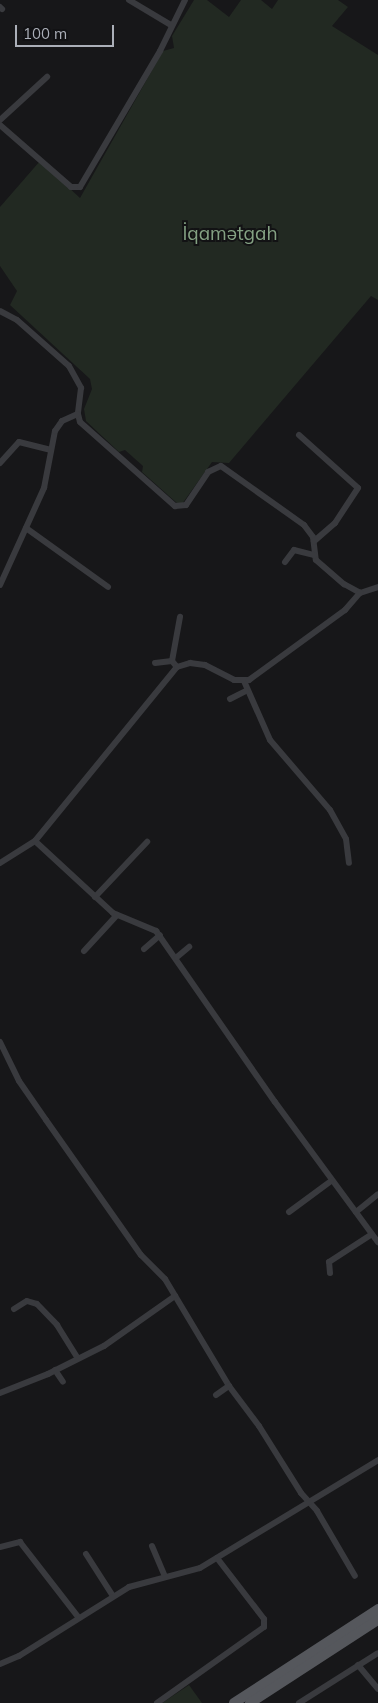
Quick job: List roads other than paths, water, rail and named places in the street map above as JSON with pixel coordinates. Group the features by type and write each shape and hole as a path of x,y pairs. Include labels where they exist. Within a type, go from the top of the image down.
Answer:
{"main road":[{"path":"234,1703 378,1609"},
{"path":"250,1703 378,1620"}],"street":[{"path":"129,0 171,25"},
{"path":"0,125 71,187 80,187 160,51 171,25 185,0"},
{"path":"0,120 47,77"},
{"path":"0,311 17,320 73,371 81,393 78,414 80,422 175,506 186,505 208,472 221,466 304,525 314,541 314,555 323,568 360,593"},
{"path":"0,585 47,478 50,450 58,425 78,414"},
{"path":"299,435 358,488 335,523 314,541"},
{"path":"0,463 19,442 50,450"},
{"path":"26,528 108,587"},
{"path":"285,562 294,550 314,555"},
{"path":"155,663 205,665 234,680 244,681 294,649 345,610 360,593 378,587"},
{"path":"0,854 1,862 36,841 175,664 180,617"},
{"path":"244,681 246,691 270,740 330,810 346,839 349,863"},
{"path":"230,699 246,691"},
{"path":"36,841 95,897 117,915 148,925 160,936 177,957 332,1181 378,1242"},
{"path":"95,897 147,842"},
{"path":"84,951 117,915"},
{"path":"144,949 160,936"},
{"path":"177,957 189,947"},
{"path":"0,1042 30,1097 141,1255 162,1275 229,1386 309,1502 355,1576"},
{"path":"289,1212 332,1181"},
{"path":"356,1212 378,1194"},
{"path":"330,1273 329,1262 372,1234"},
{"path":"0,1393 55,1370 77,1357 104,1346 175,1296"},
{"path":"14,1309 27,1301 37,1304 57,1325 77,1357"},
{"path":"55,1370 63,1382"},
{"path":"216,1395 229,1386"},
{"path":"0,1664 143,1580 193,1571 378,1460"},
{"path":"0,1547 20,1542 79,1618"},
{"path":"152,1546 165,1576"},
{"path":"86,1554 113,1596"},
{"path":"157,1703 264,1627 264,1619 217,1558"},
{"path":"299,1703 378,1653"},
{"path":"358,1665 378,1689"}],"park label":[{"name":"İqamətgah","path":"230,234"}]}
